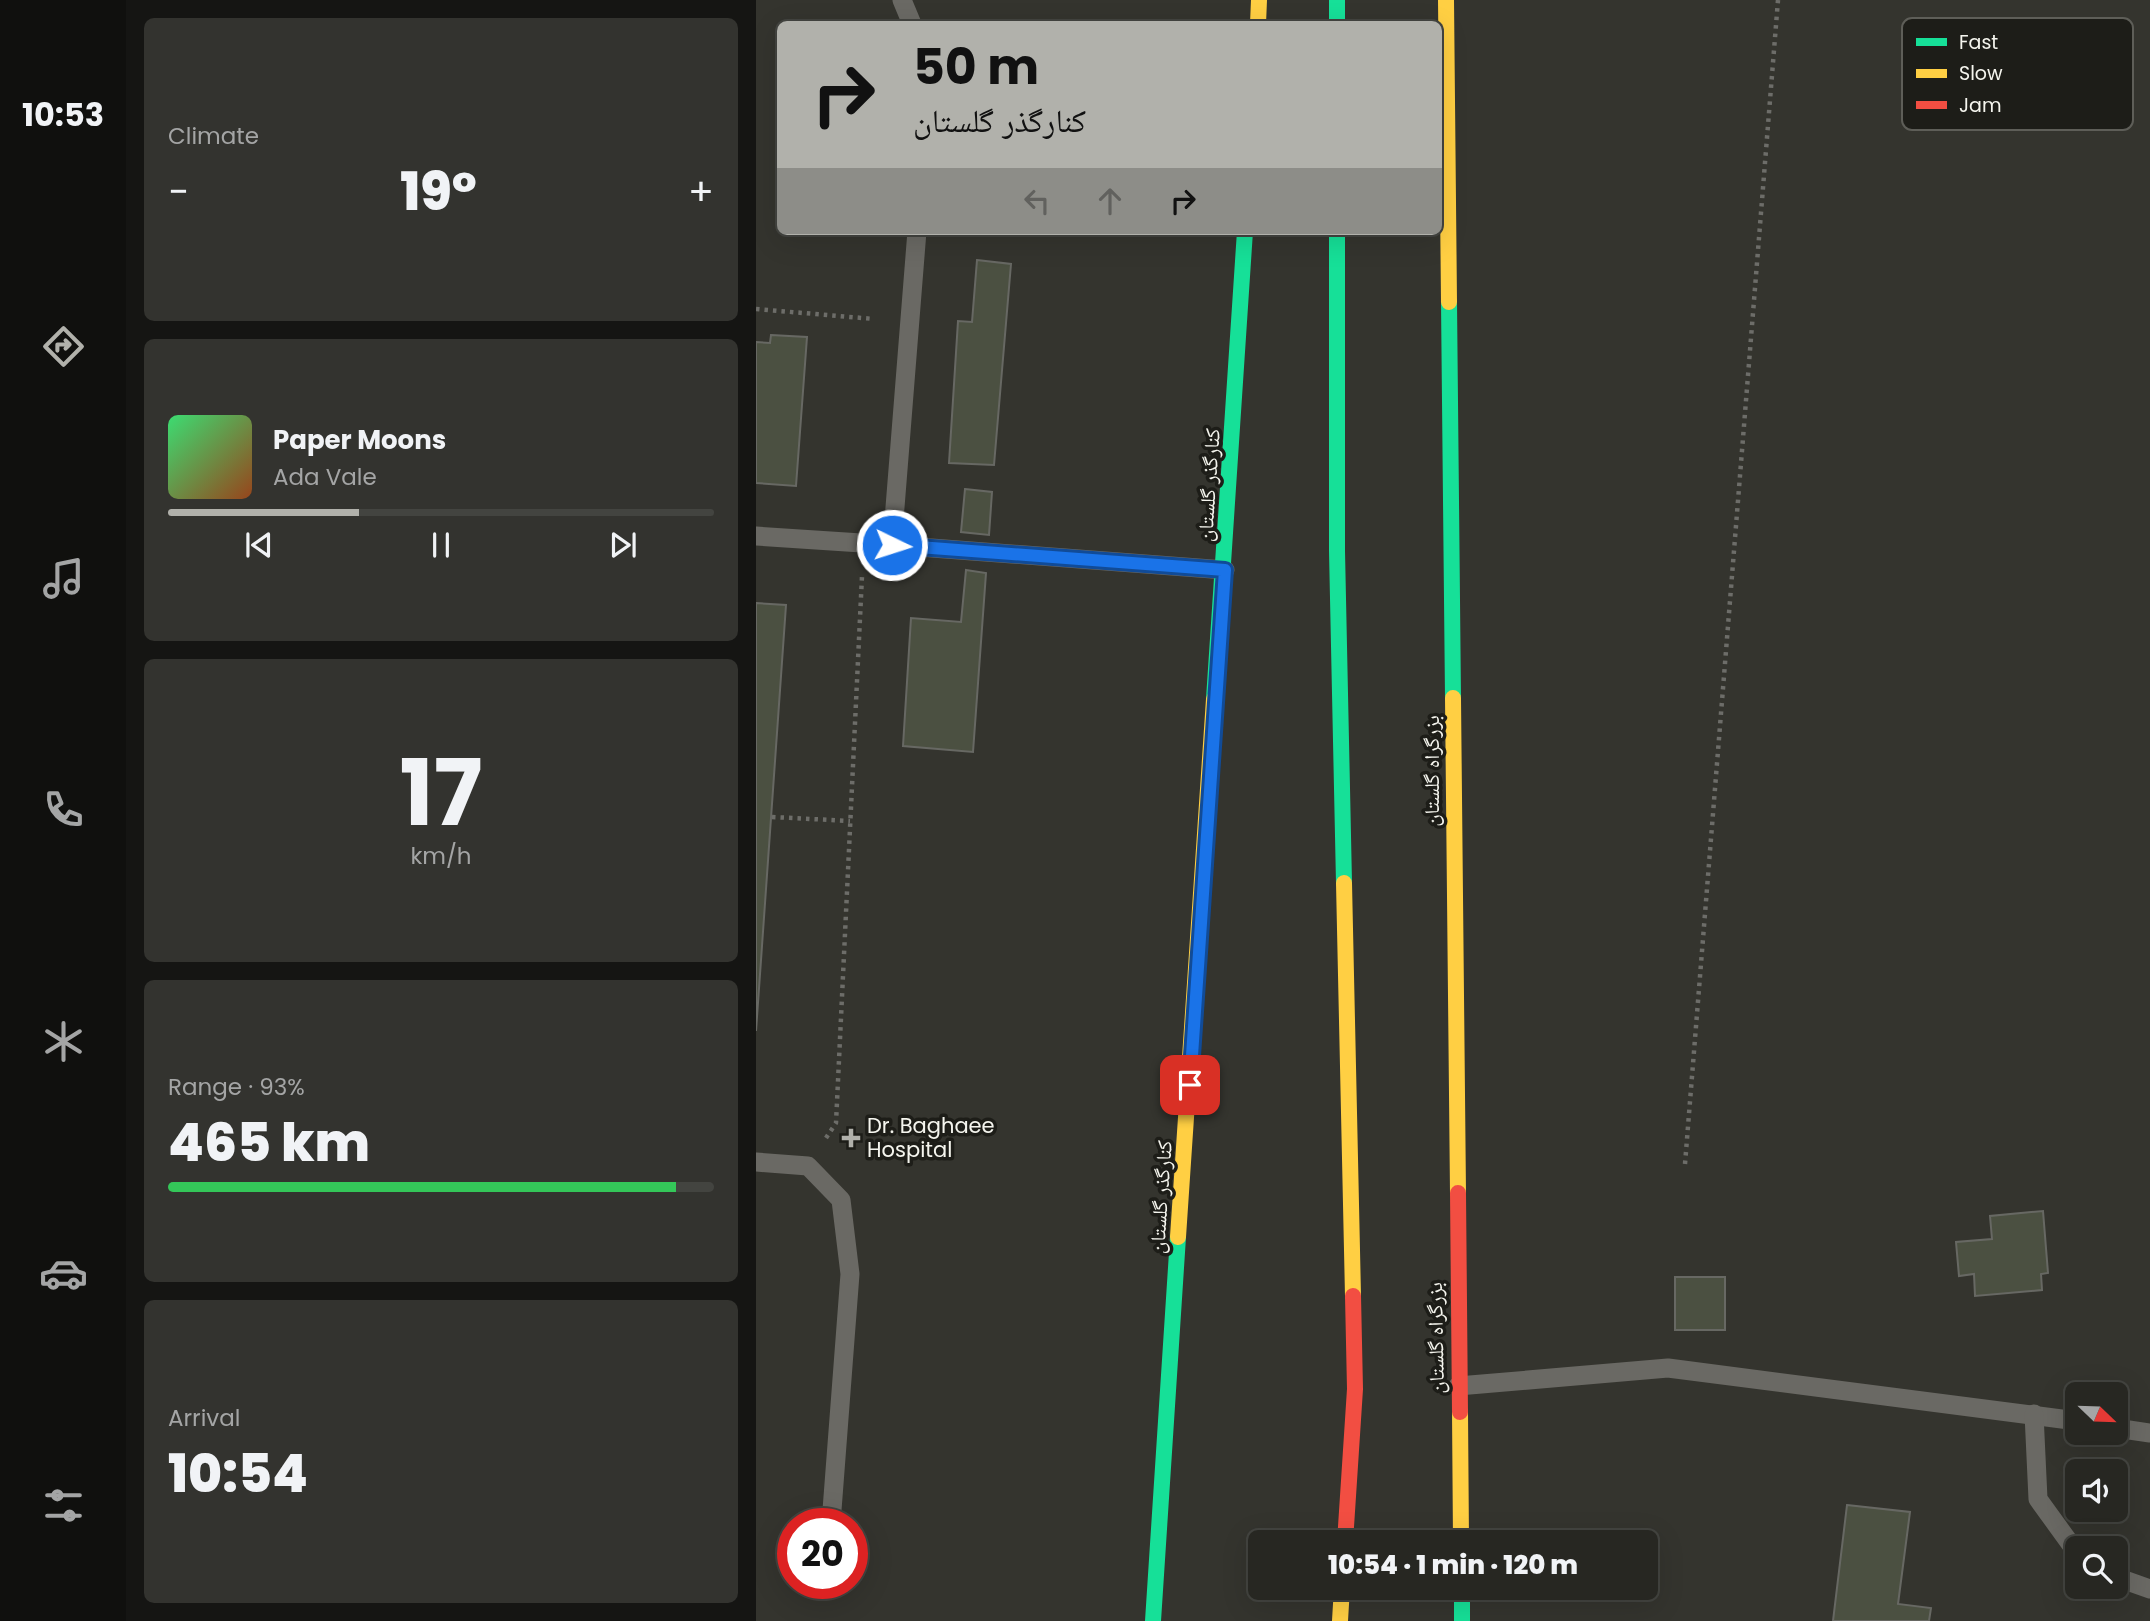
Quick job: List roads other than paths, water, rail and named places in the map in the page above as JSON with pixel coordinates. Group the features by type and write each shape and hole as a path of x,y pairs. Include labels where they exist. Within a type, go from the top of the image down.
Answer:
{"main road":[{"path":"1258,21 1259,0"},
{"path":"1337,0 1337,21"},
{"name":"بزرگراه گلستان","path":"1446,0 1461,1530"},
{"name":"کنارگذر گلستان","path":"1153,1621 1225,570 1245,235"},
{"path":"1337,235 1337,551 1355,1389 1346,1530"},
{"path":"1340,1621 1341,1600"},
{"path":"1461,1600 1462,1621"}],"lane":[{"path":"902,0 911,21"},
{"path":"892,545 917,235"},
{"path":"756,536 1225,570"},
{"path":"756,1162 808,1166 841,1200 850,1274 832,1508"},
{"path":"1458,1386 1668,1368 2065,1419"},
{"path":"2034,1414 2038,1499 2065,1536"},
{"path":"2128,1430 2150,1433"},
{"path":"2128,1581 2150,1589"}],"place":[{"name":"Dr. Baghaee Hospital","path":"851,1138"}]}
